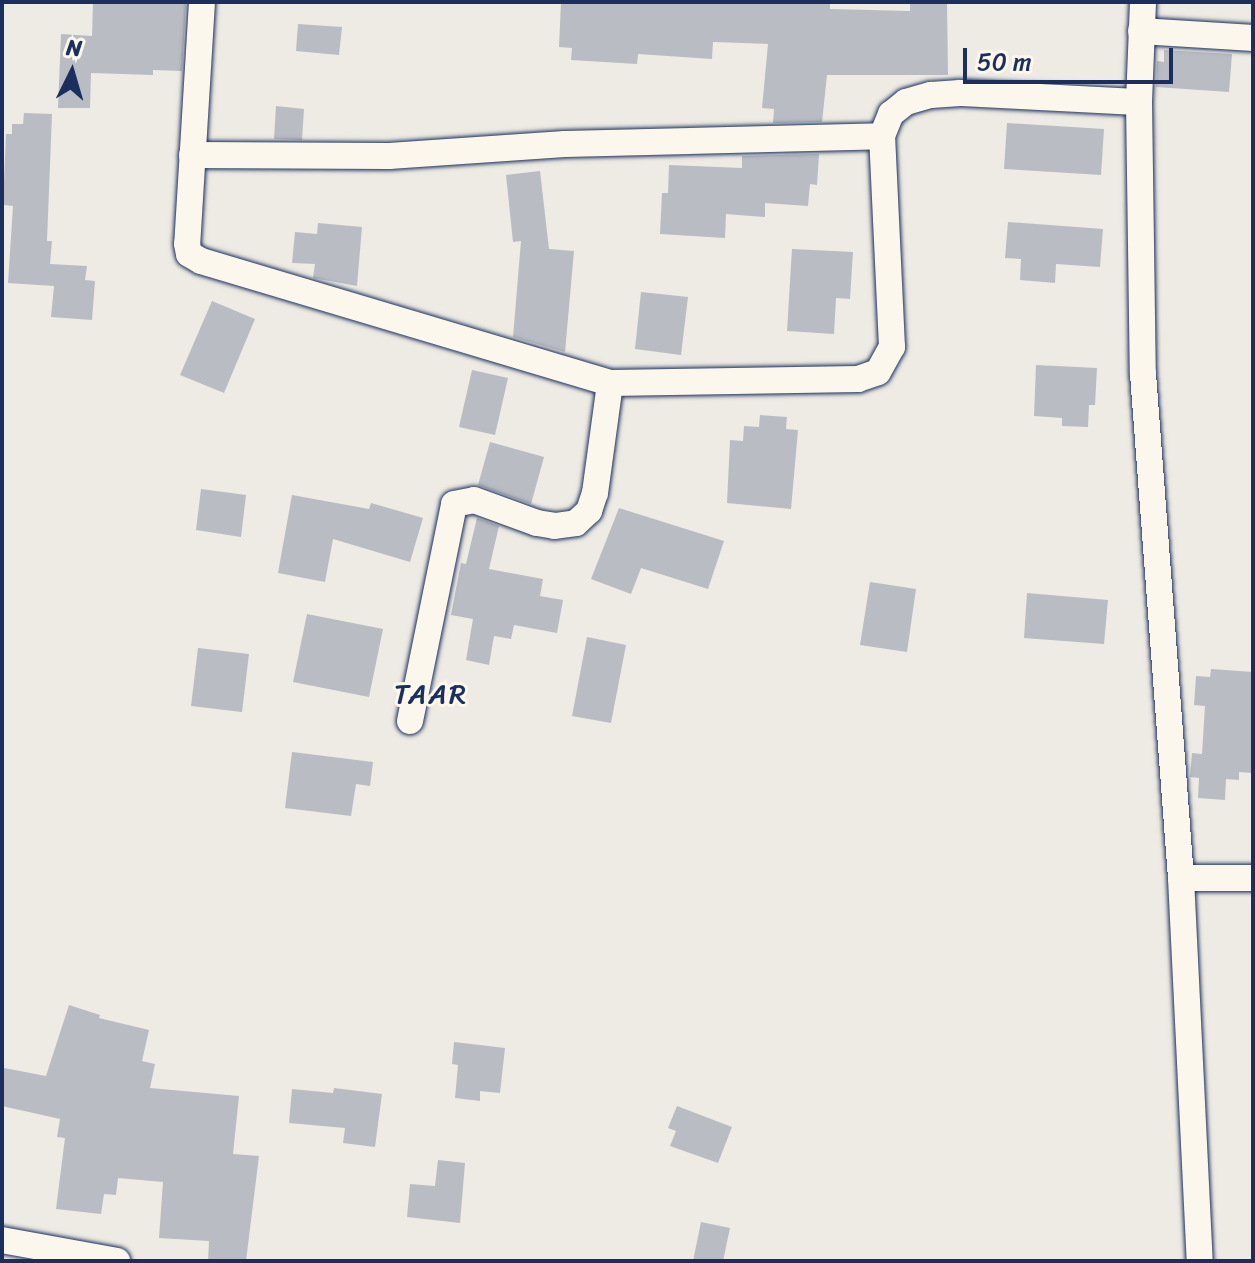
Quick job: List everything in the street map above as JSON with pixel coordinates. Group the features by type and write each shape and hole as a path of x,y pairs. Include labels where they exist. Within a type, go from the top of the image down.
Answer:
{"street":[{"path":"202,2 187,244 189,254 201,261 610,383 858,379 878,372 892,347 882,136 891,114 906,102 931,95 1139,102"},
{"path":"1143,2 1139,102 1143,374 1181,878 1200,1261"},
{"path":"1141,31 1253,38"},
{"path":"192,155 389,156 565,144 882,136"},
{"path":"410,721 454,504 474,500 537,523 555,526 576,523 589,511 595,493 610,383"},
{"path":"1181,878 1253,878"},
{"path":"2,1240 117,1261"}],"building":[{"path":"93,2 186,2 182,71 153,70 153,75 91,73 90,108 58,108 61,34 92,36"},
{"path":"561,2 830,2 830,9 910,11 910,4 947,4 948,75 827,75 822,122 773,123 774,109 762,108 768,44 713,42 712,59 638,54 637,64 571,60 572,48 559,47"},
{"path":"298,24 342,27 339,55 296,51"},
{"path":"1164,50 1232,54 1229,92 1156,87 1157,61 1164,62"},
{"path":"276,106 304,109 302,140 274,139"},
{"path":"24,113 52,114 47,241 52,241 50,264 87,266 85,280 95,281 92,320 51,317 54,286 8,283 13,206 3,205 6,134 12,134 12,124 23,124"},
{"path":"1007,123 1104,129 1101,175 1004,169"},
{"path":"819,154 817,185 810,184 808,206 765,203 765,217 726,214 725,238 660,234 662,193 668,193 669,165 742,168 742,156"},
{"path":"540,171 549,249 574,251 565,352 513,337 521,241 513,242 506,175"},
{"path":"1008,222 1103,229 1100,267 1056,264 1055,283 1020,280 1021,259 1005,258"},
{"path":"318,223 362,227 357,286 313,278 315,264 292,263 295,232 317,234"},
{"path":"792,249 853,252 850,299 836,298 834,334 787,331"},
{"path":"641,292 688,297 681,355 635,349"},
{"path":"212,301 255,319 224,393 180,375"},
{"path":"1036,365 1097,368 1095,405 1089,405 1088,427 1062,426 1062,418 1034,416"},
{"path":"472,370 508,378 495,435 459,427"},
{"path":"760,415 787,417 786,429 798,430 791,509 727,503 730,440 743,441 744,426 759,427"},
{"path":"490,442 544,457 531,504 478,485"},
{"path":"201,489 246,495 241,537 196,530"},
{"path":"292,495 369,509 371,503 423,518 410,562 333,539 325,582 278,573"},
{"path":"619,508 724,541 708,589 641,568 631,594 591,579"},
{"path":"477,518 499,526 489,569 543,579 540,596 563,600 557,633 514,625 511,639 494,636 489,665 466,660 473,619 451,615 461,563 466,564"},
{"path":"870,582 916,589 907,652 860,645"},
{"path":"1027,593 1108,600 1104,644 1024,638"},
{"path":"307,614 383,629 369,697 293,682"},
{"path":"587,637 626,645 611,723 572,716"},
{"path":"198,648 249,654 242,712 191,706"},
{"path":"1211,669 1253,672 1253,773 1239,772 1239,780 1226,779 1225,800 1198,798 1199,778 1190,777 1192,753 1202,754 1205,706 1194,705 1196,676 1210,677"},
{"path":"292,752 373,762 370,786 356,784 351,816 285,808"},
{"path":"69,1005 100,1015 99,1018 149,1030 142,1061 155,1064 150,1088 239,1096 233,1154 259,1156 246,1261 208,1261 209,1241 159,1238 163,1182 118,1178 116,1195 104,1194 101,1214 56,1209 65,1138 57,1137 60,1119 2,1106 2,1080 4,1068 46,1076"},
{"path":"454,1042 505,1048 500,1093 480,1091 480,1101 455,1098 458,1065 452,1064"},
{"path":"334,1088 382,1094 375,1147 343,1143 345,1128 289,1123 292,1089 333,1093"},
{"path":"677,1106 732,1127 718,1163 670,1146 676,1131 668,1128"},
{"path":"438,1160 465,1163 460,1223 407,1217 410,1184 435,1186"},
{"path":"701,1222 730,1228 723,1261 693,1261"}],"district":[{"name":"TAAR","path":"431,694"}]}
